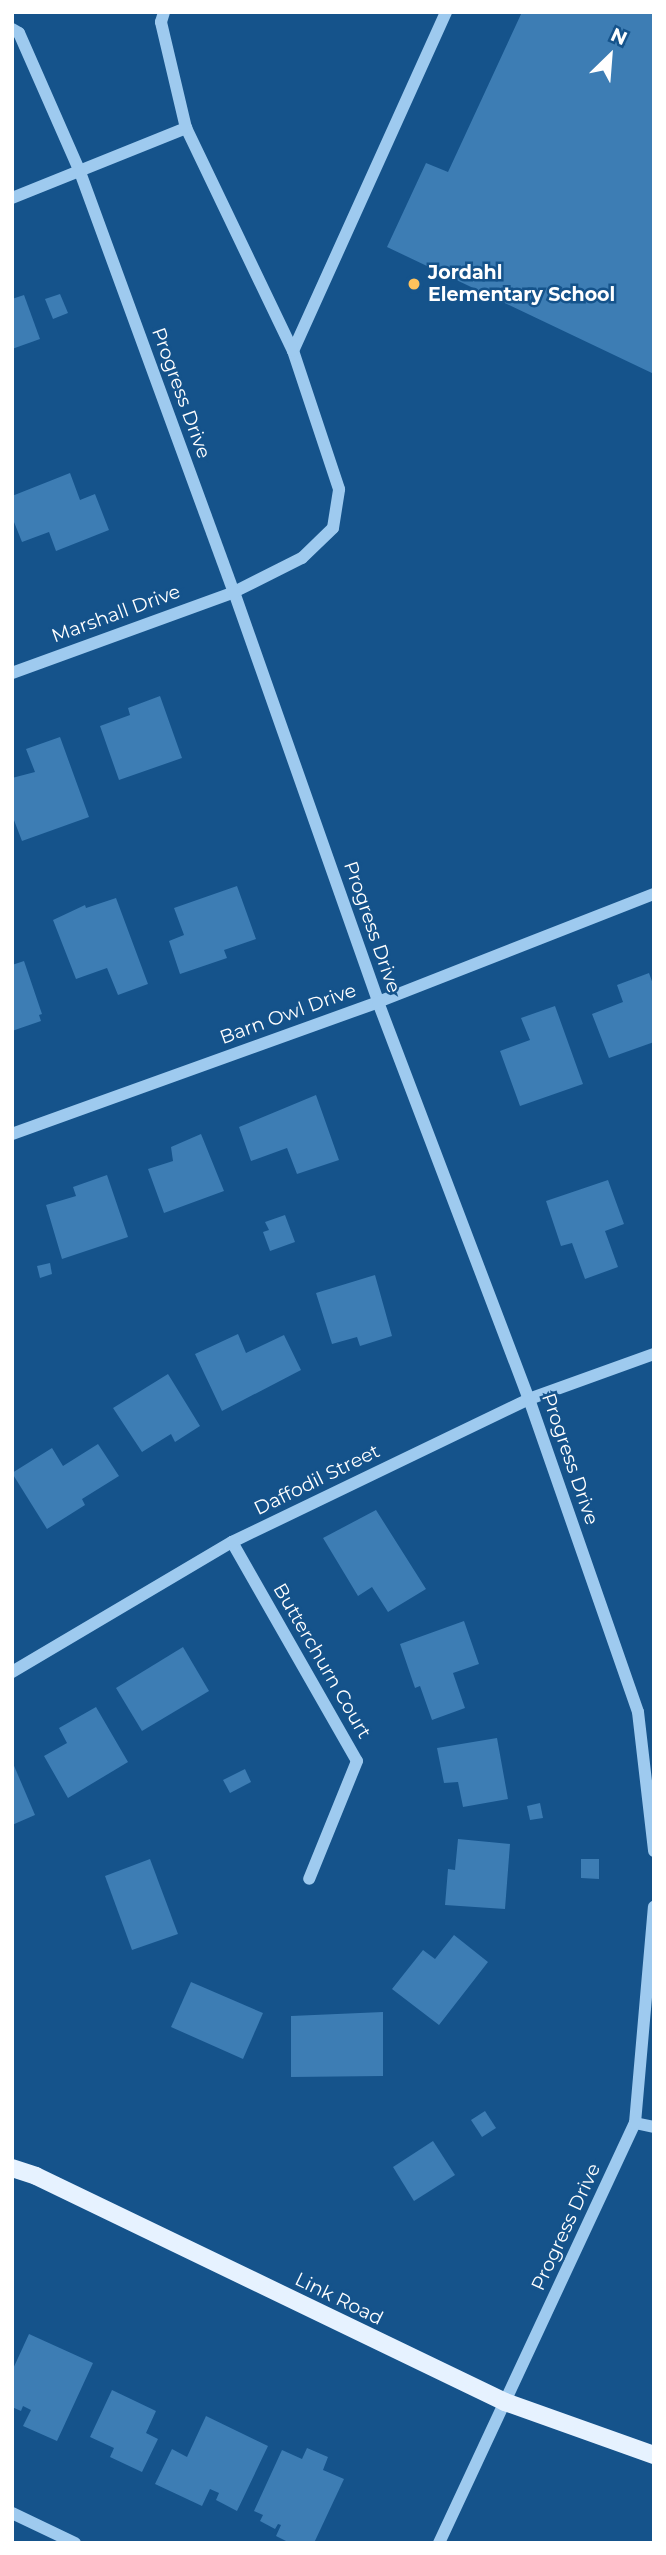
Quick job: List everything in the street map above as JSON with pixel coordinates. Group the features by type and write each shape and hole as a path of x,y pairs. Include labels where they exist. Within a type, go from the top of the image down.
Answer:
{"main road":[{"name":"Link Road","path":"12,2168 36,2176 505,2402 654,2455"}],"street":[{"name":"Marshall Drive","path":"12,673 234,592 302,558 333,528 339,489 293,351 186,128 161,22 164,12"},
{"path":"293,351 446,12"},
{"name":"Progress Drive","path":"12,29 19,33 80,172 234,592 378,1002 529,1399 638,1712 654,1851"},
{"path":"12,198 186,128"},
{"name":"Barn Owl Drive","path":"12,1134 378,1002 654,894"},
{"name":"Daffodil Street","path":"12,1672 232,1542 529,1399 654,1354"},
{"name":"Butterchurn Court","path":"232,1542 357,1761 309,1879"},
{"name":"Progress Drive","path":"439,2543 635,2123 654,1907"},
{"path":"635,2123 654,2127"},
{"path":"12,2513 75,2543"}],"building":[{"path":"522,12 654,12 654,374 387,247 426,163 448,172"},
{"path":"60,294 68,313 53,319 45,299"},
{"path":"24,295 40,339 12,349 12,299"},
{"path":"70,473 80,500 95,494 109,530 56,551 49,532 22,542 12,517 12,496"},
{"path":"160,696 182,758 119,780 100,726 130,715 128,708"},
{"path":"60,737 89,817 22,841 12,815 12,778 35,772 26,749"},
{"path":"237,886 256,939 224,950 227,958 180,974 169,941 184,935 174,908"},
{"path":"116,898 148,984 118,995 107,968 76,979 53,920 85,905 86,908"},
{"path":"24,961 42,1014 39,1015 41,1021 12,1031 12,965"},
{"path":"649,973 654,987 654,1042 609,1058 592,1014 623,1002 617,985"},
{"path":"555,1006 583,1084 520,1106 500,1051 530,1040 521,1018"},
{"path":"316,1095 339,1160 297,1174 287,1148 251,1161 239,1127"},
{"path":"201,1134 224,1191 164,1213 148,1169 173,1161 171,1147"},
{"path":"107,1175 128,1237 62,1259 46,1205 76,1196 73,1187"},
{"path":"608,1180 624,1224 605,1231 618,1267 585,1279 572,1243 561,1246 546,1201"},
{"path":"285,1215 295,1242 270,1251 263,1232 269,1230 265,1222"},
{"path":"50,1263 52,1274 40,1278 37,1266"},
{"path":"375,1275 392,1336 360,1346 357,1337 332,1344 316,1293"},
{"path":"238,1334 246,1353 284,1335 301,1370 222,1411 195,1354"},
{"path":"168,1374 200,1426 175,1442 171,1434 142,1452 113,1408"},
{"path":"98,1444 119,1476 82,1499 85,1505 47,1529 12,1473 52,1448 63,1466"},
{"path":"376,1510 426,1589 388,1612 372,1587 358,1596 323,1538"},
{"path":"464,1621 479,1664 453,1673 465,1708 432,1720 420,1686 415,1688 400,1644"},
{"path":"183,1647 209,1691 142,1731 116,1688"},
{"path":"96,1707 128,1762 68,1798 44,1756 67,1743 59,1728"},
{"path":"497,1738 508,1799 463,1807 458,1782 444,1783 437,1748"},
{"path":"12,1761 35,1815 12,1825"},
{"path":"245,1769 251,1782 230,1793 223,1780"},
{"path":"540,1803 543,1818 530,1820 527,1806"},
{"path":"458,1839 510,1844 505,1909 445,1905 448,1869 455,1870"},
{"path":"150,1859 178,1934 132,1950 105,1876"},
{"path":"581,1859 599,1859 599,1879 581,1878"},
{"path":"454,1935 488,1962 439,2025 392,1989 423,1950 435,1959"},
{"path":"191,1982 263,2013 243,2059 171,2027"},
{"path":"383,2012 383,2076 291,2077 291,2016"},
{"path":"485,2111 496,2128 482,2137 471,2120"},
{"path":"433,2141 455,2175 414,2201 393,2167"},
{"path":"29,2334 93,2363 57,2441 23,2426 31,2410 23,2406 21,2411 12,2407 12,2371"},
{"path":"112,2390 156,2411 146,2433 158,2439 142,2472 110,2457 114,2448 90,2437"},
{"path":"206,2416 268,2446 237,2511 216,2500 219,2493 210,2489 202,2506 155,2484 172,2449 187,2457"},
{"path":"307,2448 328,2457 323,2470 344,2479 314,2543 290,2543 276,2536 281,2525 278,2524 275,2529 260,2521 263,2515 254,2511 282,2450 302,2459"}],"place":[{"name":"Jordahl Elementary School","path":"414,284"}]}
